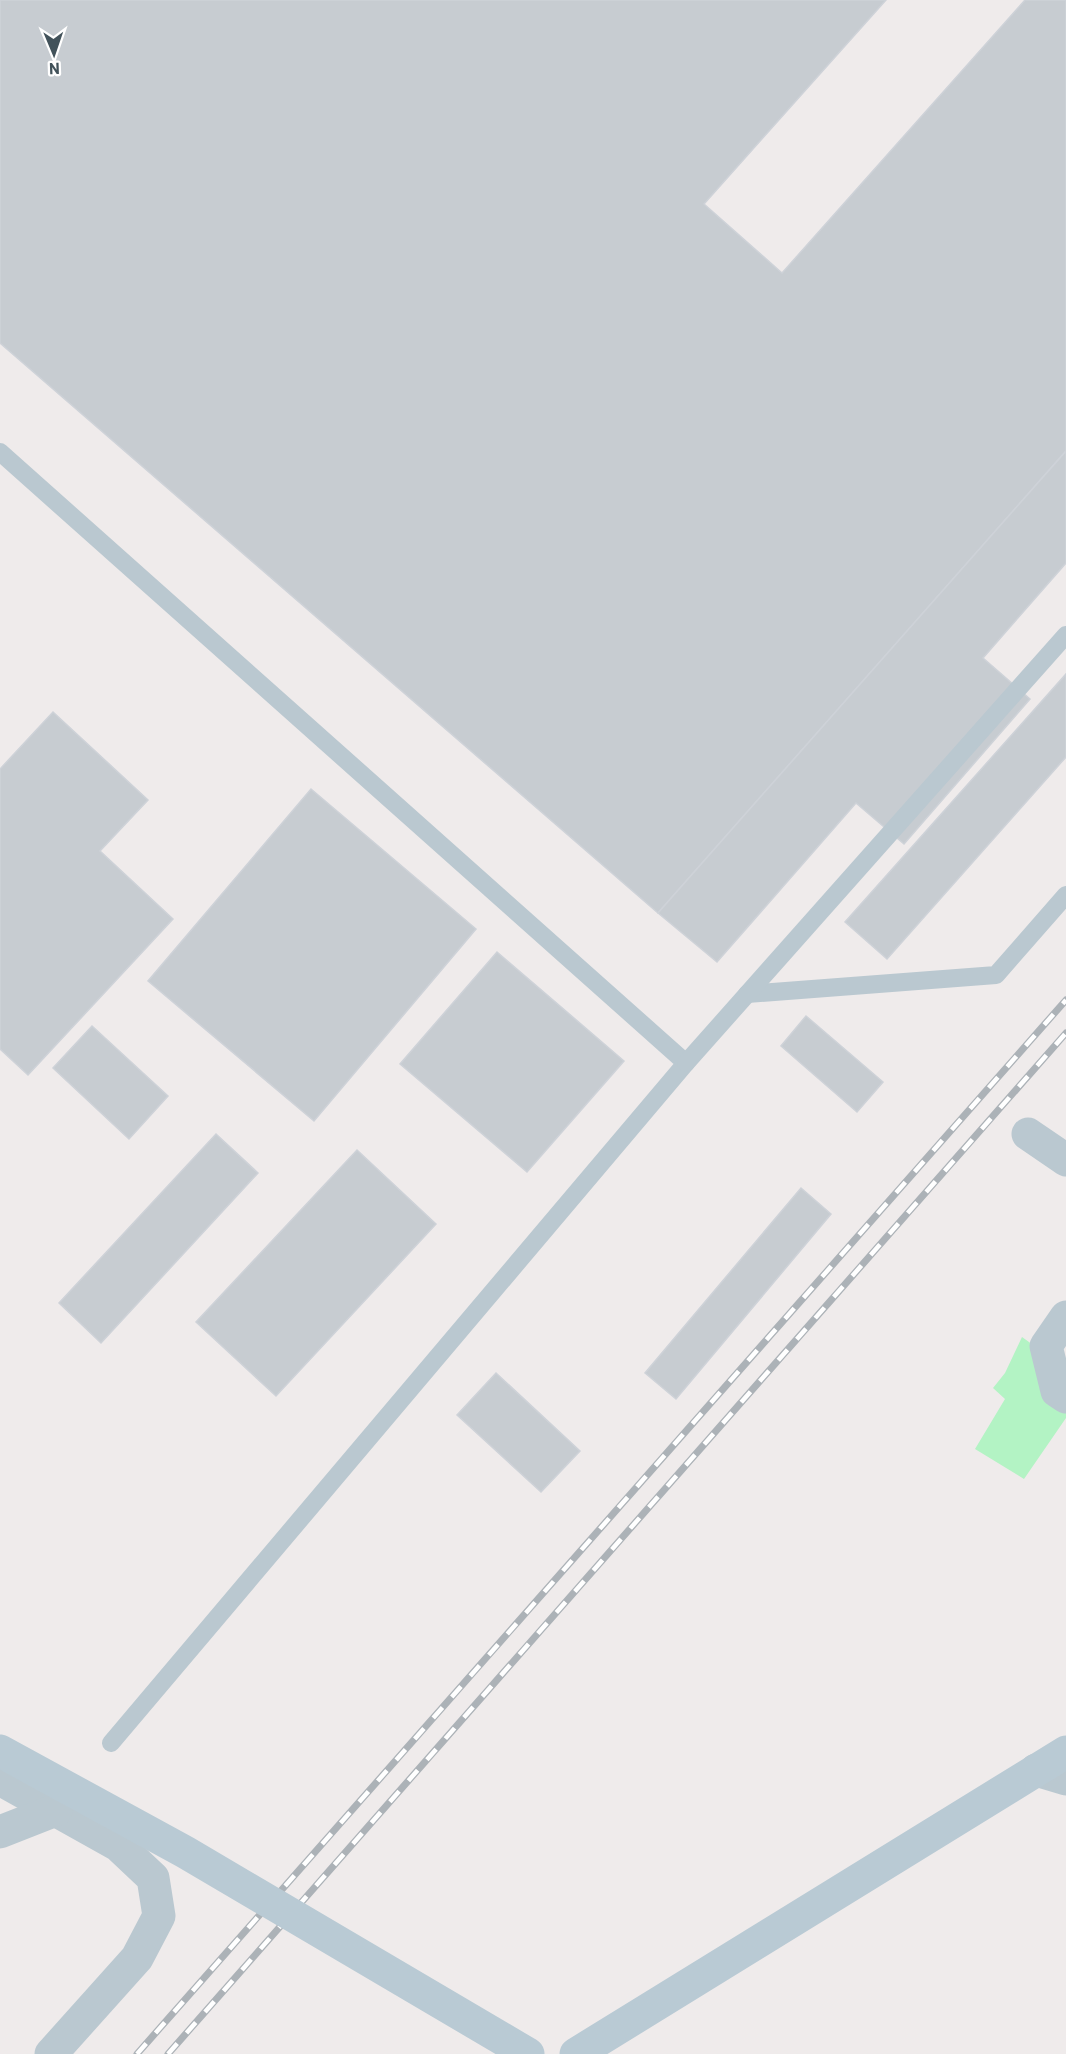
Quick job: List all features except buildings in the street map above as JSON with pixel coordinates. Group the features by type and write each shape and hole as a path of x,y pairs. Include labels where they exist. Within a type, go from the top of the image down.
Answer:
{"street":[{"path":"1028,1134 1066,1160"},
{"path":"1066,1317 1046,1346 1057,1391 1066,1397"},
{"path":"0,1751 185,1852 528,2054"},
{"path":"588,2052 1051,1774 1066,1752"},
{"path":"0,1779 118,1845 153,1878 159,1916 137,1958 51,2054"},
{"path":"0,1833 56,1810"}],"lane":[{"path":"0,452 686,1063"},
{"path":"111,1743 686,1063 1066,634"},
{"path":"747,994 996,975 1066,895"}],"green space":[{"path":"1022,1337 1057,1362 1066,1411 1066,1418 1024,1479 975,1449 1005,1399 993,1388 1005,1373"}],"railway":[{"path":"137,2054 1066,1000"},
{"path":"168,2054 1066,1033"}]}
